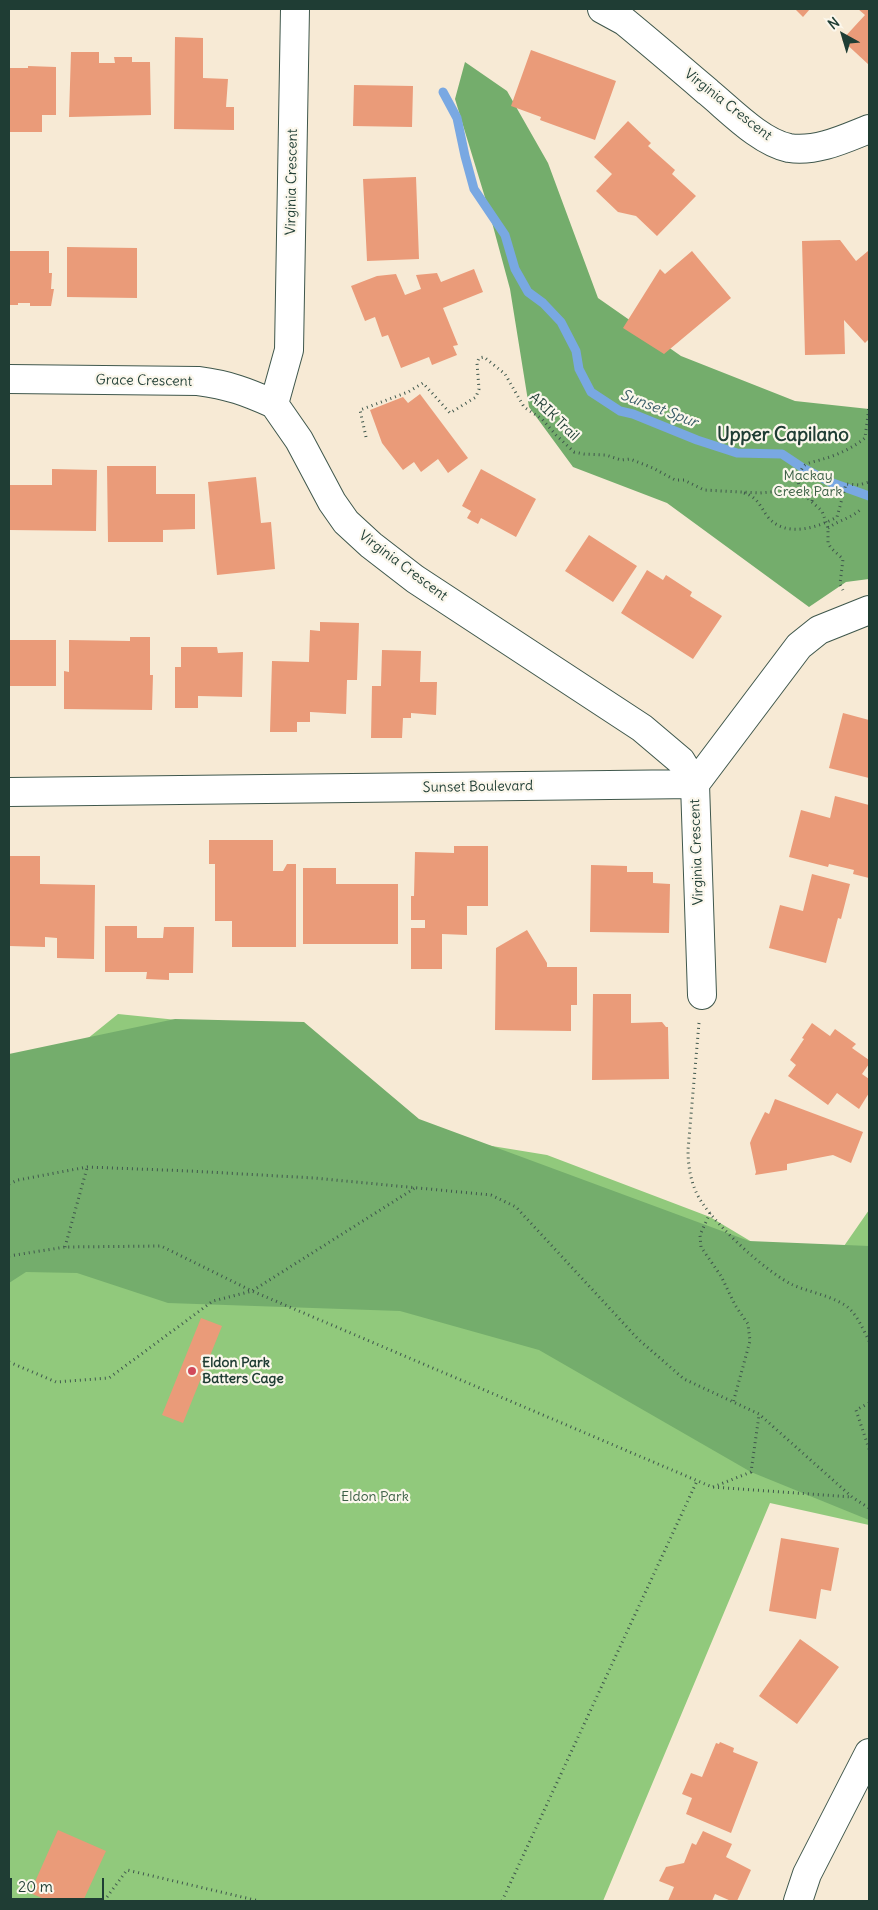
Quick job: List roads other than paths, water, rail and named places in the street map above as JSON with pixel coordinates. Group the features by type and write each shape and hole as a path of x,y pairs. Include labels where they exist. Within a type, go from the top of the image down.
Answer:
{"street":[{"name":"Virginia Crescent","path":"295,9 290,350 274,404 299,440 332,502 346,522 370,546 415,579 642,728 681,761 695,784 702,995"},
{"name":"Virginia Crescent","path":"602,9 624,21 743,121 772,141 788,148 805,149 834,143 869,129"},
{"name":"Grace Crescent","path":"9,379 198,381 224,384 274,404"},
{"path":"695,784 799,646 819,630 869,610"},
{"name":"Sunset Boulevard","path":"9,792 695,784"},
{"path":"798,1901 807,1874 869,1753"}],"waterway":[{"name":"Sunset Spur","path":"443,92 457,118 474,189 505,235 515,269 528,292 543,303 561,322 576,351 579,369 591,392 620,411 633,414 697,440 737,453 782,454 803,468 830,482 869,496"}],"place":[{"name":"Eldon Park Batters Cage","path":"192,1371"}],"district":[{"name":"Upper Capilano","path":"783,436"}],"park label":[{"name":"Mackay Creek Park","path":"808,484"},
{"name":"Eldon Park","path":"375,1497"}]}
